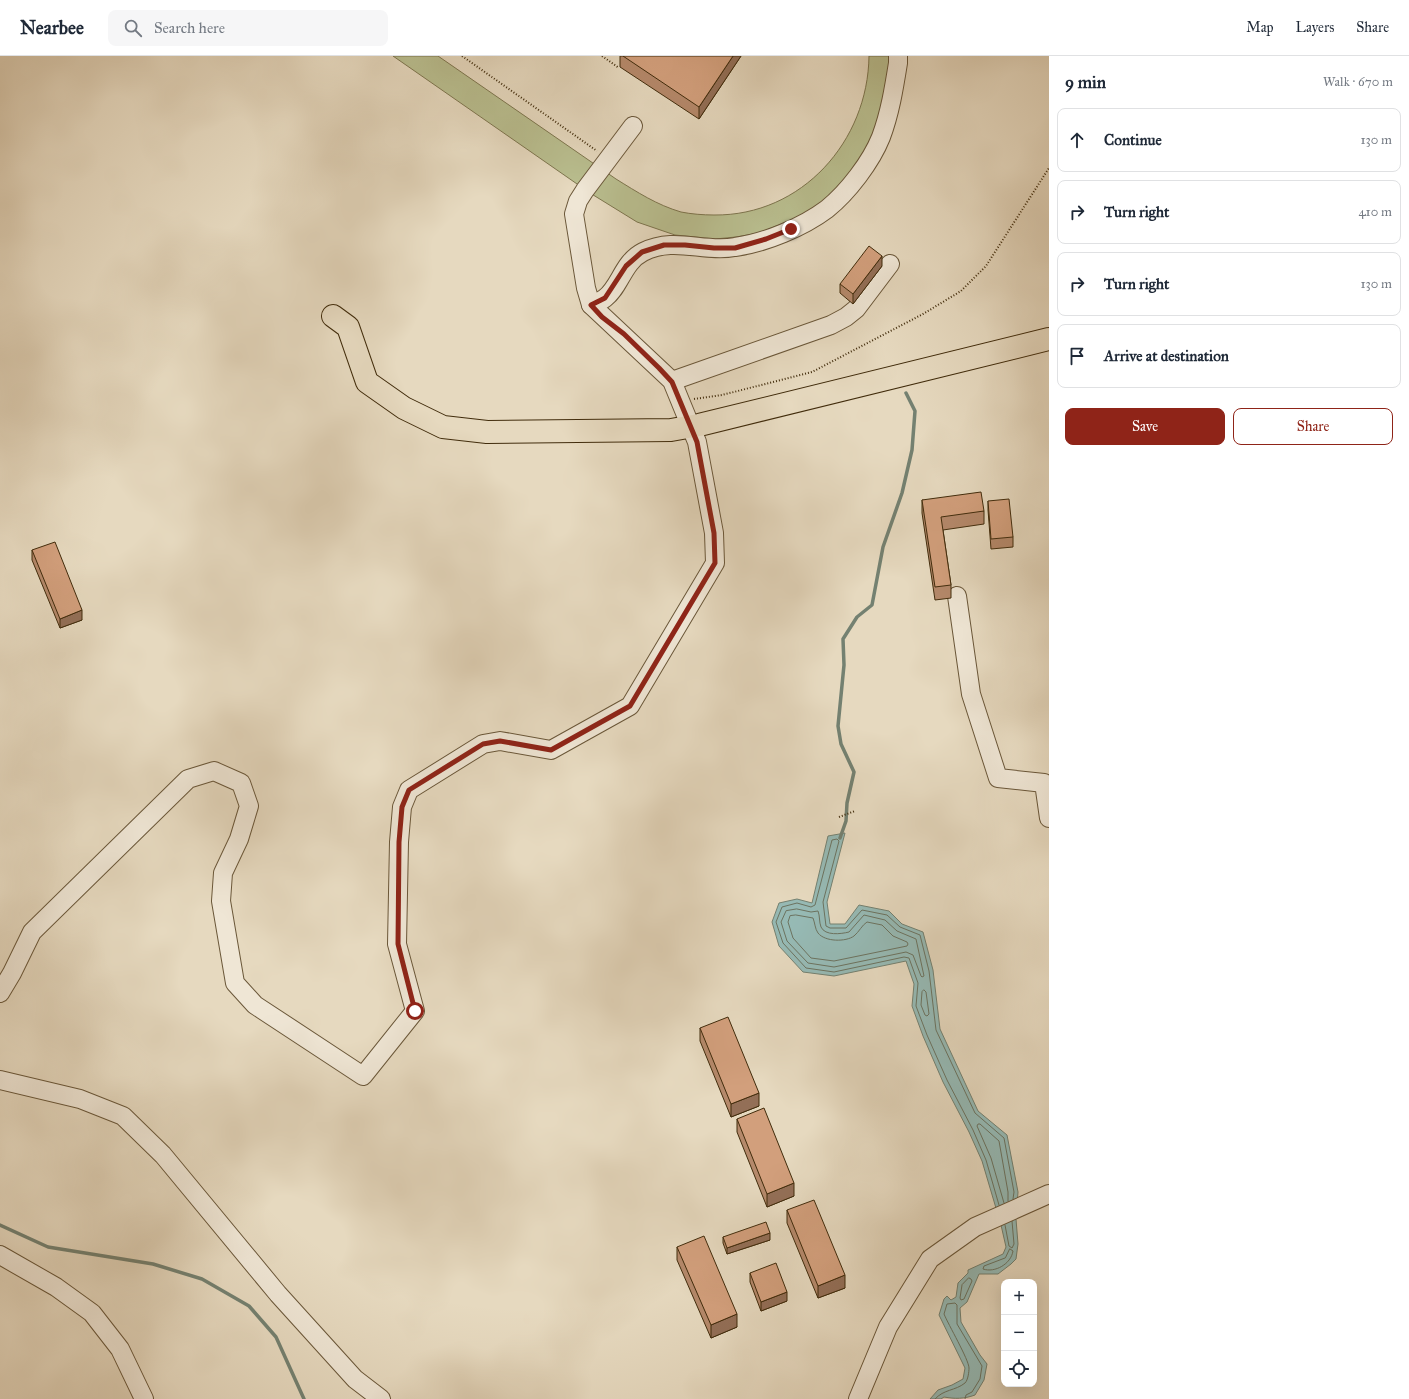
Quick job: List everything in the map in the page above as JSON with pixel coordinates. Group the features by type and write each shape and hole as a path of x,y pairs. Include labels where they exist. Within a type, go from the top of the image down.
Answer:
{"main road":[{"path":"333,316 348,327 367,382 404,408 443,427 487,432 671,430 690,427 1049,339"}],"street":[{"path":"591,305 605,298 626,266 642,252 664,245 735,248 766,239 791,229 808,221 827,208 856,178 871,156 880,138 888,115 898,56"},
{"path":"0,993 12,973 32,932 188,779 214,771 241,783 249,806 239,839 223,873 221,901 235,983 255,1005 363,1076 415,1011 398,944 399,842 402,807 409,790 483,744 500,741 551,750 630,706 715,563 714,533 697,442 672,382 624,334 602,317 591,305 586,288 574,214 578,201 585,190 633,126"},
{"path":"672,382 831,326 856,309 890,264"},
{"path":"957,596 971,694 998,778 1044,783 1049,818"},
{"path":"0,1080 80,1099 124,1116 163,1155 278,1294 355,1379 381,1399"},
{"path":"858,1399 888,1327 930,1259 975,1227 1047,1196"},
{"path":"0,1255 56,1287 92,1313 120,1349 144,1399"}],"path":[{"path":"462,56 609,159"},
{"path":"602,56 619,68"},
{"path":"680,400 722,396 812,372 923,314 961,290 986,266 1049,168"},
{"path":"839,817 855,811"}],"green space":[{"path":"393,56 438,56 616,179 639,193 655,202 681,212 714,215 746,212 775,203 801,188 824,168 843,144 857,117 866,87 869,56 892,56 875,135 853,171 822,203 801,216 759,233 715,239 675,235 637,222 590,193"}],"water":[{"path":"845,833 827,902 830,924 845,924 859,905 889,911 902,924 923,932 933,970 940,1029 978,1111 1007,1135 1018,1192 1016,1219 1018,1244 1016,1259 998,1274 979,1274 967,1302 960,1308 961,1322 980,1355 987,1364 984,1380 975,1395 967,1397 944,1397 941,1399 930,1399 938,1390 963,1379 965,1368 939,1315 944,1299 947,1296 951,1300 956,1297 958,1283 968,1273 968,1270 1003,1254 1006,1247 982,1161 943,1082 912,1006 914,984 906,961 834,976 803,972 779,946 772,922 779,903 797,899 812,903 828,836"}],"building":[{"path":"623,56 733,56 699,107"},
{"path":"869,246 882,256 853,294 840,284"},
{"path":"981,492 984,511 941,517 951,585 935,587 922,500"},
{"path":"1009,499 1013,537 991,539 988,501"},
{"path":"55,542 82,610 60,619 32,550"},
{"path":"728,1017 759,1093 731,1104 700,1028"},
{"path":"764,1108 794,1183 767,1194 737,1119"},
{"path":"814,1200 845,1275 818,1286 787,1210"},
{"path":"766,1222 770,1233 727,1248 723,1237"},
{"path":"704,1236 737,1314 711,1325 677,1247"},
{"path":"776,1263 787,1292 761,1302 750,1273"}],"waterway":[{"path":"840,838 846,821 847,803 854,772 841,744 838,726 844,665 843,639 857,617 872,605 883,547 902,493 912,450 915,411 906,393"},
{"path":"0,1225 48,1247 153,1264 202,1279 249,1306 276,1337 304,1399"}],"route":[{"path":"415,1011 398,944 399,842 402,807 409,790 483,744 500,741 551,750 630,706 715,563 714,533 697,442 672,382 624,334 602,317 591,305 605,298 613,288 626,266 642,252 664,245 735,248 766,239 791,229"}]}
